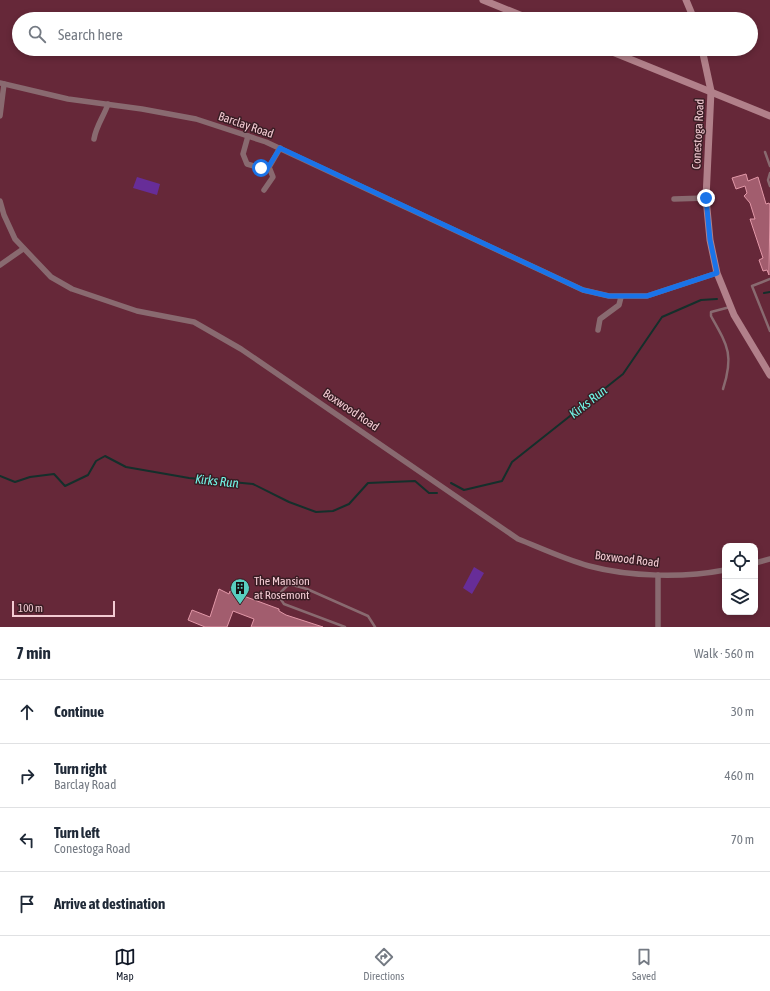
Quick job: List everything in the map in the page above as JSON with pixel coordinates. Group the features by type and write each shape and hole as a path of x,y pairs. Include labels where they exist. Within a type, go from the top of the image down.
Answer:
{"main road":[{"path":"483,0 513,12"},
{"path":"686,0 691,12"},
{"path":"622,56 770,116"},
{"name":"Conestoga Road","path":"703,56 711,92 706,198 710,240 717,273 730,307 770,375"}],"street":[{"name":"Barclay Road","path":"2,83 68,99 142,109 196,120 248,136 280,148 583,290 609,296 647,296 717,273"},
{"path":"0,116 2,83"},
{"path":"94,138 95,130 104,115 108,104"},
{"path":"248,136 243,154 247,164 261,168 269,166 280,148"},
{"path":"264,190 273,177 269,166"},
{"path":"674,199 706,198"},
{"name":"Boxwood Road","path":"0,201 12,233 23,248 51,277 72,290 137,311 194,322 241,349 518,538 588,566 610,571 658,575 691,574 722,570"},
{"path":"0,265 23,248"},
{"path":"598,330 600,319 619,305 621,297"},
{"path":"758,562 770,559"},
{"path":"658,575 658,627"}],"lane":[{"path":"765,152 770,166"},
{"path":"770,173 768,180 770,186"},
{"path":"770,279 752,286 770,331"},
{"path":"723,389 730,359 727,344 711,316 711,312 730,307"},
{"path":"345,627 284,604 280,598 281,592 289,584 307,589 368,616 375,627"}],"shaded area":[{"path":"137,177 160,184 157,195 133,188"},
{"path":"474,567 484,573 472,594 463,588"}],"building":[{"path":"746,174 748,181 758,177 766,204 769,203 770,205 769,275 767,270 763,271 759,260 763,258 750,219 755,219 750,203 744,196 747,193 745,186 736,189 732,178"},
{"name":"The Mansion at Rosemont","path":"219,589 229,594 230,591 279,609 279,611 286,615 323,627 251,627 254,619 233,611 227,627 205,627 188,620 192,610 210,617"}],"waterway":[{"name":"Kirks Run","path":"764,293 770,292"},
{"name":"Kirks Run","path":"451,483 464,490 502,481 512,462 623,374 662,317 701,300 717,299"},
{"name":"Kirks Run","path":"0,476 15,482 30,477 54,474 65,486 88,475 96,461 105,456 126,467 189,478 253,484 289,502 316,512 333,511 349,504 368,483 415,481 429,493 437,493"}],"place":[{"name":"The Mansion at Rosemont","path":"240,605"}],"route":[{"path":"261,168 269,166 280,148 305,158 583,290 609,296 647,296 717,273 710,240 706,198"}]}
